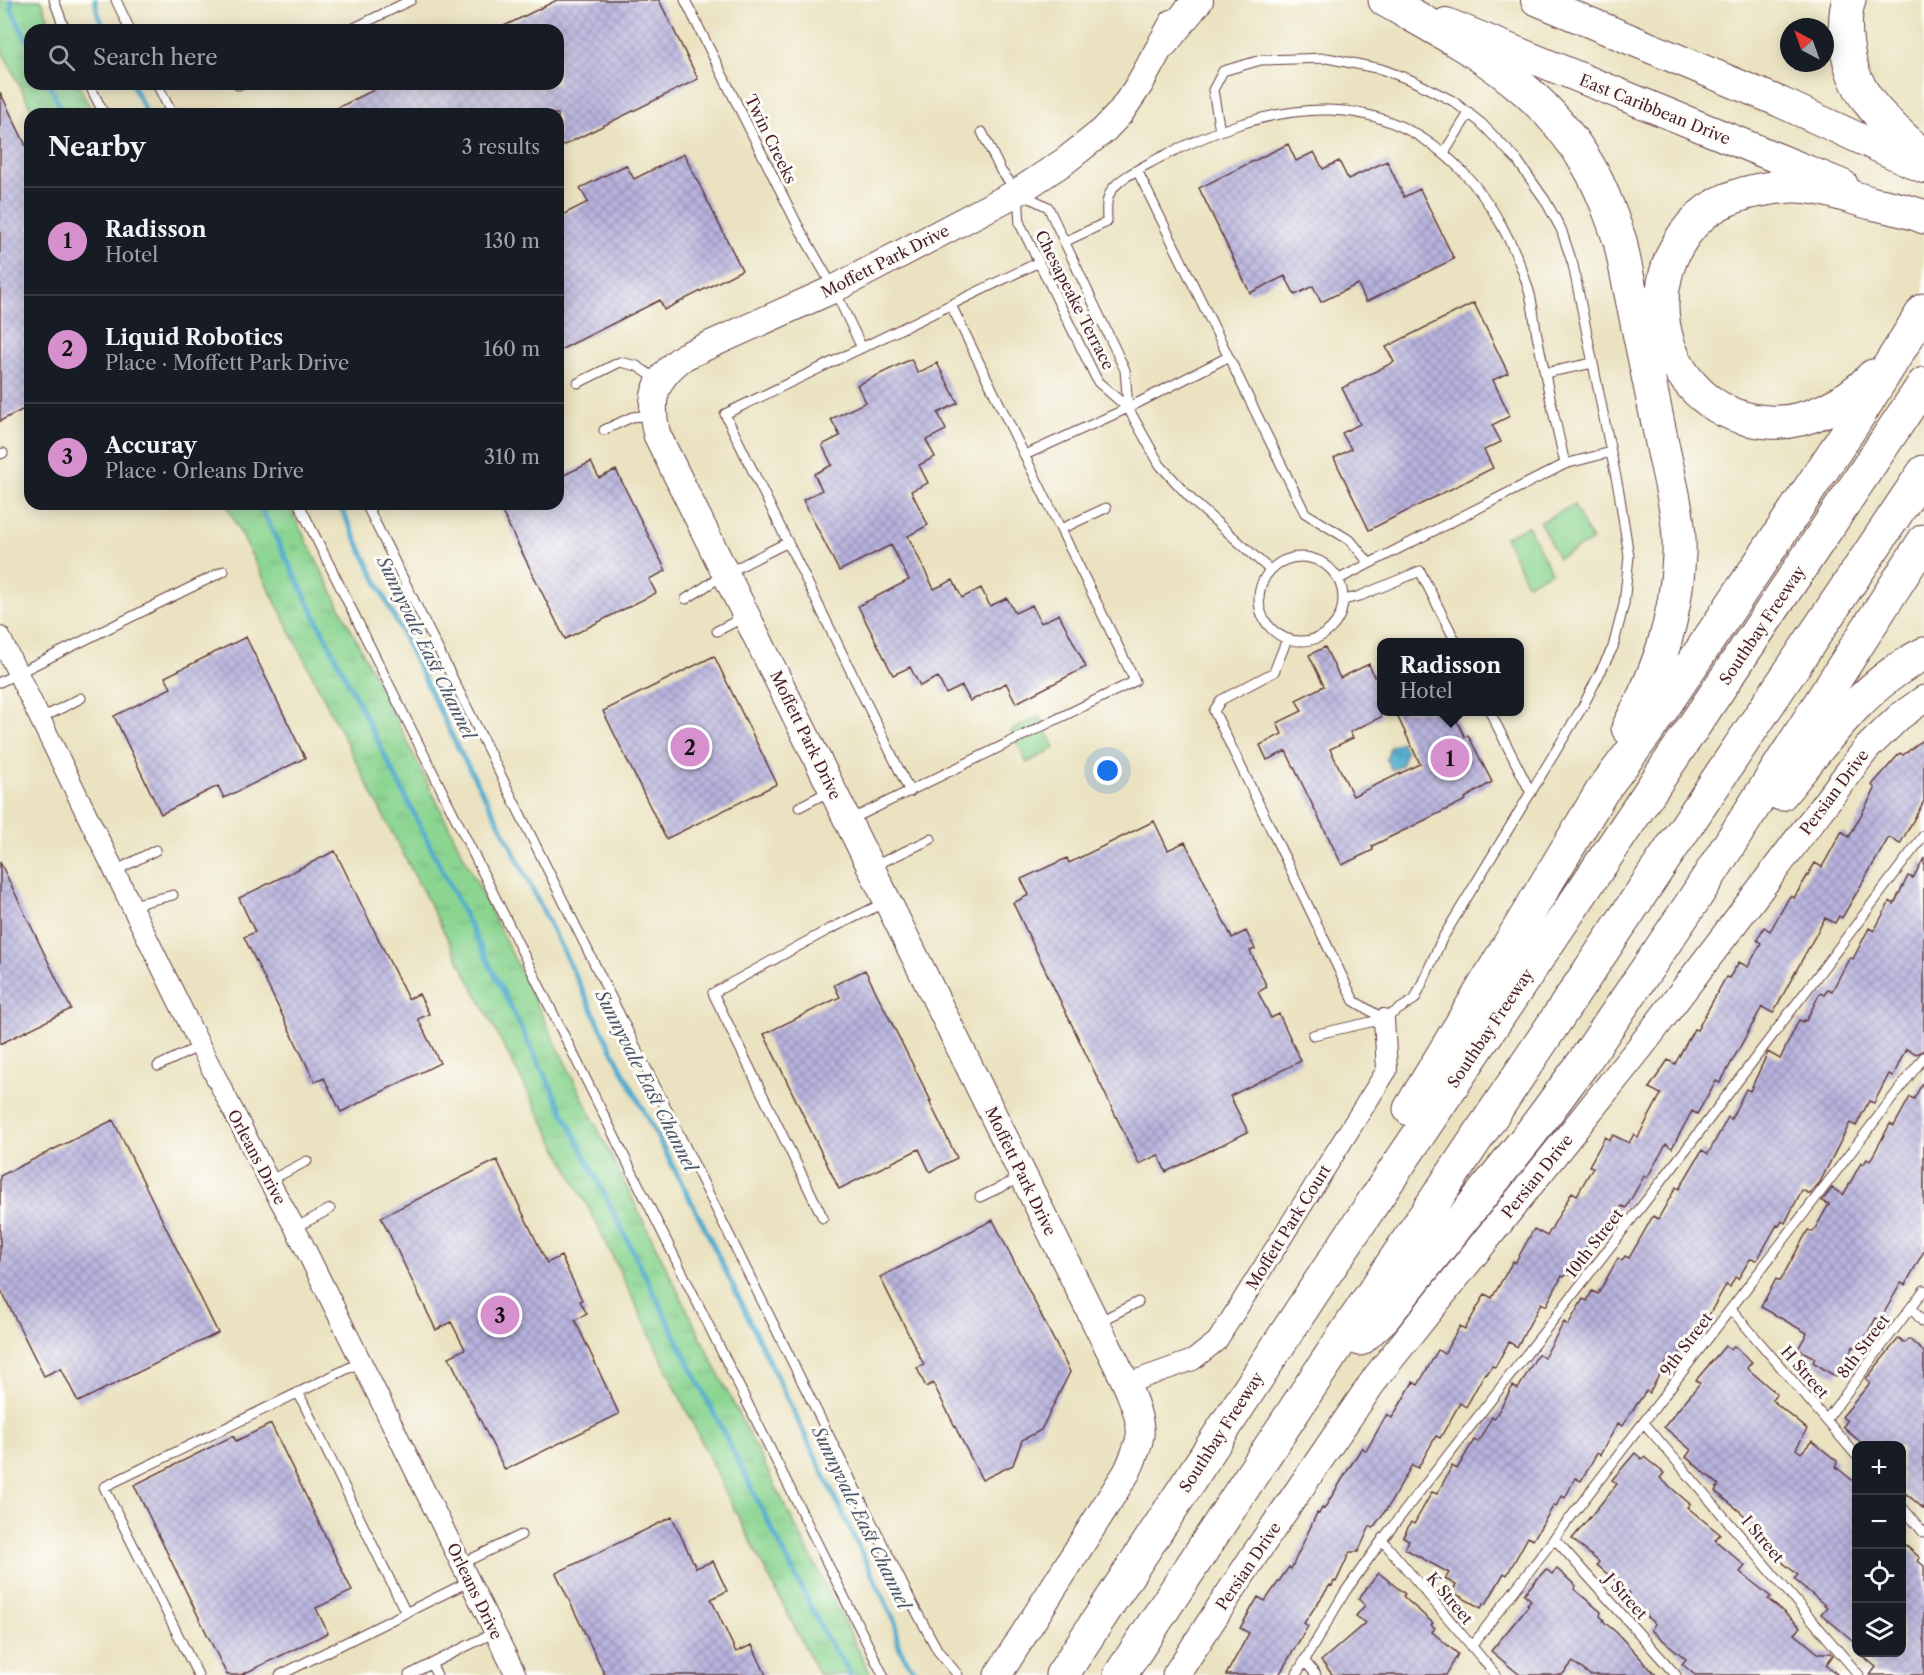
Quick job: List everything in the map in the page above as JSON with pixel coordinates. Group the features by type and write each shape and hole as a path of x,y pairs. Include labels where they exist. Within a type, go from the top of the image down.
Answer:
{"highway":[{"path":"1385,0 1475,51 1508,74 1541,104 1567,134 1588,165 1605,200 1620,241 1675,505 1679,552 1674,605 1662,654 1643,700 1619,745 1602,791"},
{"path":"1849,0 1845,32 1848,62 1858,88 1875,111 1924,157"},
{"path":"1904,341 1867,382 1841,402 1793,421 1778,423 1746,419 1706,399 1684,376 1666,338 1662,305 1663,281 1675,250 1704,213 1729,200 1758,191 1794,186 1828,191 1922,216"},
{"path":"1327,1270 1401,1124 1602,791 1646,733 1853,424 1924,310"},
{"name":"Southbay Freeway","path":"1062,1675 1327,1270 1924,384"},
{"path":"1120,1675 1309,1388 1924,472"},
{"path":"1309,1388 1384,1317 1531,1133 1583,1063 1691,904 1924,541"},
{"path":"1691,904 1853,709 1882,681 1924,654"}],"main road":[{"path":"1164,42 1171,0"},
{"path":"1164,42 1198,0"},
{"name":"East Caribbean Drive","path":"1390,0 1749,148 1922,216"},
{"path":"1536,0 1780,102 1924,168"}],"street":[{"name":"Moffett Park Drive","path":"998,1675 1127,1472 1136,1453 1140,1435 1138,1415 1024,1176 657,435 652,415 652,400 660,382 671,367 685,357 834,289 1018,192 1065,161 1104,130 1120,113 1164,42 1183,0"},
{"name":"Orleans Drive","path":"0,637 200,1046 268,1181 295,1228 516,1675"},
{"name":"Persian Drive","path":"1176,1675 1257,1551 1377,1376 1641,1046 1867,748 1899,717 1924,699"},
{"name":"Moffett Park Court","path":"1125,1384 1193,1360 1217,1341 1387,1070 1384,1019"}],"lane":[{"path":"54,0 63,24"},
{"path":"116,0 127,24"},
{"path":"362,24 411,0"},
{"name":"Twin Creeks","path":"686,0 862,348"},
{"path":"1220,131 1213,90 1223,71 1261,60 1327,58 1381,69 1411,80 1453,101 1469,113 1518,160 1561,229 1573,265 1611,452 1629,556 1624,604 1613,647 1583,706 1442,939 1415,999 1384,1019 1313,1035"},
{"path":"92,90 101,108"},
{"path":"160,90 169,108"},
{"path":"1064,242 1107,222 1106,201 1112,189 1137,170 1220,131 1273,116 1329,110 1364,115 1399,124 1435,145 1462,171 1489,202 1506,233 1529,291 1565,464"},
{"path":"1444,153 1469,113"},
{"path":"982,132 1001,171 1018,192"},
{"path":"1137,170 1305,513 1351,541 1370,563"},
{"name":"Chesapeake Terrace","path":"1018,192 1048,207 1125,370 1128,408"},
{"name":"Chesapeake Terrace","path":"1018,192 1020,224 1098,382 1128,408 1160,465 1194,502 1270,570"},
{"path":"910,792 725,414 1039,262"},
{"path":"848,821 1135,681 951,305"},
{"path":"1025,455 1128,408 1228,357"},
{"path":"578,383 620,362 637,366 660,382"},
{"path":"1545,373 1593,363"},
{"path":"604,430 632,417 652,415"},
{"path":"1339,579 1565,464 1611,452"},
{"path":"1061,529 1106,508"},
{"path":"302,510 883,1675"},
{"path":"369,510 914,1607 938,1651 958,1675"},
{"path":"686,599 725,574 788,542"},
{"path":"1294,557 1307,557 1326,564 1339,579 1344,600 1341,613 1335,625 1325,634 1313,640 1287,639 1275,633 1266,622 1260,609 1259,595 1262,582 1270,570 1281,561 1294,557"},
{"path":"0,682 224,571"},
{"path":"1344,600 1360,596 1420,571 1454,638"},
{"path":"717,631 746,616"},
{"path":"1287,639 1274,672 1221,700 1214,711 1354,1001 1384,1019"},
{"path":"40,719 81,698"},
{"path":"1493,716 1531,792"},
{"path":"799,807 833,790"},
{"name":"10th Street","path":"1296,1675 1345,1592 1382,1540 1694,1139 1924,835"},
{"path":"870,867 931,839"},
{"path":"115,871 156,850"},
{"path":"132,905 173,895"},
{"path":"823,1218 713,993 826,931 888,901"},
{"path":"158,1066 200,1046"},
{"name":"9th Street","path":"1471,1647 1924,1057"},
{"path":"268,1181 307,1161"},
{"path":"980,1197 1024,1176"},
{"path":"295,1228 330,1209"},
{"name":"8th Street","path":"1826,1420 1924,1290"},
{"path":"1096,1323 1138,1302"},
{"path":"1911,1308 1924,1323"},
{"name":"H Street","path":"1731,1309 1852,1449"},
{"path":"198,1675 104,1487 361,1362"},
{"path":"298,1392 406,1613"},
{"name":"I Street","path":"1644,1423 1859,1675"},
{"path":"1906,1512 1924,1533"},
{"path":"280,1675 406,1613 521,1535"},
{"name":"J Street","path":"1554,1538 1676,1675"},
{"name":"K Street","path":"1382,1540 1496,1675"},
{"path":"409,1675 495,1632"},
{"path":"1304,1660 1316,1675"},
{"path":"431,1664 437,1675"}],"green space":[{"path":"0,0 42,0 50,24 24,24 24,90 81,90 90,108 31,108 0,46"},
{"path":"1574,505 1592,541 1558,558 1540,522"},
{"path":"229,510 291,510 727,1391 871,1675 819,1675 727,1495 599,1228 386,821"},
{"path":"1528,526 1551,572 1527,584 1505,537"},
{"path":"1039,716 1055,748 1027,763 1011,731"}],"water":[{"path":"1401,742 1406,751 1401,766 1392,770 1386,760 1390,747"}],"building":[{"path":"557,0 659,0 698,79 564,145 564,108 337,108 374,90 564,90 564,24 508,24"},
{"path":"0,92 24,142 24,409 0,421"},
{"path":"1288,144 1296,161 1314,152 1323,169 1339,161 1348,179 1387,161 1404,197 1420,189 1454,259 1366,302 1358,284 1321,302 1313,286 1295,295 1285,276 1250,293 1199,188"},
{"path":"684,154 742,270 664,310 660,300 564,348 564,214 588,202 580,188 626,165 634,179"},
{"path":"1474,303 1508,373 1493,380 1510,416 1492,425 1501,442 1484,450 1493,468 1369,530 1334,458 1351,449 1342,433 1360,424 1342,388 1394,362 1386,347"},
{"path":"911,359 918,373 937,363 958,403 938,413 946,430 926,440 935,457 919,465 928,483 911,491 928,525 908,536 934,589 953,580 962,598 981,588 990,606 1007,598 1015,613 1032,605 1041,623 1059,614 1086,667 1016,703 1006,683 970,701 962,686 946,694 938,677 920,686 910,667 893,675 858,606 909,580 891,545 839,571 803,500 822,490 814,474 832,465 822,445 840,436 831,419 866,402 857,385"},
{"path":"591,462 599,478 616,470 666,571 649,579 656,593 565,639 501,510 564,510 564,475"},
{"path":"246,637 305,758 224,798 218,786 161,814 114,716 171,688 165,677"},
{"path":"1325,647 1340,678 1369,664 1374,677 1377,675 1377,716 1381,717 1350,732 1353,738 1330,749 1353,796 1420,764 1397,716 1454,716 1465,737 1468,735 1492,782 1465,798 1466,800 1372,846 1373,850 1342,865 1286,751 1267,760 1260,745 1282,734 1277,723 1302,711 1296,700 1324,686 1309,655"},
{"path":"714,656 777,784 666,839 603,711"},
{"path":"1924,739 1924,801 1900,844 1889,837 1842,918 1839,916 1835,923 1825,918 1773,1013 1762,1007 1720,1083 1716,1081 1697,1114 1692,1111 1672,1148 1666,1144 1647,1178 1644,1176 1626,1208 1622,1206 1617,1211 1599,1242 1596,1241 1594,1246 1588,1243 1570,1275 1562,1276 1546,1306 1541,1303 1517,1347 1509,1342 1495,1367 1492,1366 1487,1374 1485,1373 1466,1407 1460,1403 1440,1438 1436,1436 1418,1468 1412,1465 1388,1507 1373,1528 1370,1526 1358,1552 1350,1552 1336,1582 1330,1585 1304,1623 1308,1626 1279,1675 1226,1675 1249,1633 1240,1628 1258,1597 1265,1601 1289,1567 1291,1569 1317,1513 1319,1514 1322,1508 1324,1509 1362,1447 1366,1451 1387,1414 1392,1418 1413,1382 1418,1385 1438,1350 1444,1354 1460,1326 1465,1329 1485,1294 1492,1298 1534,1229 1547,1236 1572,1192 1577,1195 1593,1167 1589,1166 1605,1137 1610,1140 1613,1135 1629,1143 1634,1134 1638,1137 1661,1094 1649,1088 1668,1060 1675,1064 1726,977 1729,978 1739,962 1748,967 1761,943 1757,940 1764,927 1770,931 1790,896 1794,898 1815,863 1822,867 1842,831 1849,837 1875,789 1872,785 1900,753 1903,755"},
{"path":"1154,821 1168,850 1185,842 1232,938 1246,931 1255,949 1250,951 1267,987 1258,992 1271,1018 1279,1014 1301,1061 1230,1096 1248,1132 1166,1172 1158,1155 1139,1164 1013,903 1029,895 1021,879 1067,858 1069,863"},
{"path":"335,851 408,999 419,994 429,1014 418,1019 440,1063 341,1112 324,1078 315,1082 244,937 255,932 239,898"},
{"path":"1924,858 1924,1050 1917,1054 1906,1049 1893,1076 1889,1074 1874,1103 1869,1101 1856,1126 1850,1123 1820,1182 1810,1194 1802,1190 1785,1223 1782,1221 1779,1226 1777,1225 1757,1260 1750,1259 1738,1279 1735,1277 1730,1287 1726,1285 1702,1327 1697,1324 1676,1360 1670,1356 1649,1393 1646,1391 1622,1426 1618,1423 1600,1455 1597,1453 1581,1481 1575,1478 1565,1498 1562,1496 1556,1506 1554,1505 1533,1540 1528,1537 1507,1575 1504,1573 1486,1604 1484,1603 1481,1608 1452,1592 1456,1585 1445,1579 1449,1573 1405,1549 1409,1540 1403,1537 1411,1522 1414,1524 1432,1492 1437,1494 1452,1466 1457,1469 1474,1440 1478,1442 1513,1386 1518,1389 1538,1354 1544,1358 1564,1322 1568,1325 1583,1299 1587,1301 1592,1291 1598,1294 1618,1258 1622,1261 1625,1256 1629,1258 1653,1216 1658,1219 1676,1187 1679,1189 1702,1150 1708,1154 1728,1117 1731,1119 1746,1089 1750,1091 1768,1052 1780,1059 1799,1020 1806,1021 1820,993 1824,995 1828,989 1832,991 1850,957 1853,959 1869,928 1874,931 1890,901 1894,904 1908,876 1913,878"},
{"path":"0,862 71,1009 0,1044"},
{"path":"865,970 957,1158 930,1172 919,1149 839,1189 764,1034 840,997 834,985"},
{"path":"1924,1080 1924,1251 1905,1285 1901,1283 1880,1320 1876,1318 1859,1349 1853,1346 1836,1377 1813,1362 1815,1358 1798,1349 1807,1333 1761,1307 1776,1279 1780,1281 1808,1230 1813,1232 1829,1204 1822,1201 1832,1188 1843,1195 1861,1163 1863,1165 1867,1159 1870,1161 1890,1124 1894,1126 1910,1097 1914,1099"},
{"path":"113,1120 218,1333 78,1402 61,1368 44,1376 0,1288 0,1176"},
{"path":"497,1160 547,1263 561,1256 587,1314 575,1320 619,1414 505,1470 449,1357 465,1349 451,1322 436,1330 381,1217"},
{"path":"993,1220 1070,1372 1041,1430 1022,1440 1013,1465 982,1480 933,1383 926,1387 917,1368 924,1365 880,1277"},
{"path":"1899,1338 1905,1343 1909,1339 1924,1352 1924,1509 1906,1493 1906,1441 1859,1441 1843,1427 1847,1421 1842,1417 1870,1383 1866,1379"},
{"path":"1725,1346 1731,1350 1734,1346 1752,1362 1747,1368 1777,1394 1772,1400 1807,1429 1796,1449 1801,1453 1812,1441 1837,1461 1836,1467 1852,1480 1852,1640 1821,1614 1827,1607 1794,1579 1798,1575 1771,1553 1775,1549 1743,1522 1746,1518 1743,1514 1715,1491 1719,1485 1686,1457 1691,1450 1664,1427 1700,1383 1696,1380"},
{"path":"271,1424 352,1591 316,1608 328,1633 241,1675 227,1675 134,1485 233,1436 236,1441"},
{"path":"1635,1453 1642,1459 1644,1457 1664,1473 1660,1478 1690,1504 1687,1507 1720,1534 1715,1540 1745,1566 1740,1572 1771,1597 1768,1599 1801,1627 1795,1634 1818,1653 1833,1655 1826,1665 1838,1675 1695,1675 1682,1664 1686,1659 1651,1630 1655,1624 1630,1603 1632,1601 1627,1597 1630,1593 1597,1565 1599,1562 1572,1539 1617,1484 1612,1480"},
{"path":"672,1517 696,1568 713,1561 727,1591 711,1599 736,1652 752,1645 766,1675 605,1675 556,1573"},
{"path":"1906,1546 1920,1558 1918,1561 1924,1566 1924,1675 1870,1675 1876,1667 1864,1657 1906,1657"},
{"path":"1546,1569 1552,1574 1557,1569 1576,1586 1574,1589 1601,1612 1600,1616 1603,1621 1656,1675 1590,1675 1573,1662 1562,1675 1520,1675 1491,1651 1529,1605 1527,1604 1531,1600 1524,1594"},
{"path":"1379,1573 1405,1594 1403,1596 1433,1623 1431,1625 1435,1628 1432,1632 1458,1654 1446,1675 1333,1675 1321,1661 1365,1623 1356,1616 1365,1605 1358,1599"}],"waterway":[{"path":"11,0 12,11 24,34"},
{"name":"Sunnyvale East Channel","path":"95,0 102,24"},
{"path":"52,90 61,108"},
{"name":"Sunnyvale East Channel","path":"135,90 144,108"},
{"path":"262,510 826,1637 850,1675"},
{"name":"Sunnyvale East Channel","path":"342,510 457,746 502,828 612,1050 703,1224 896,1624 897,1640 901,1652 918,1675"}],"place":[{"name":"Liquid Robotics","path":"690,747"},
{"name":"Radisson","path":"1450,758"},
{"name":"Accuray","path":"500,1315"}]}
